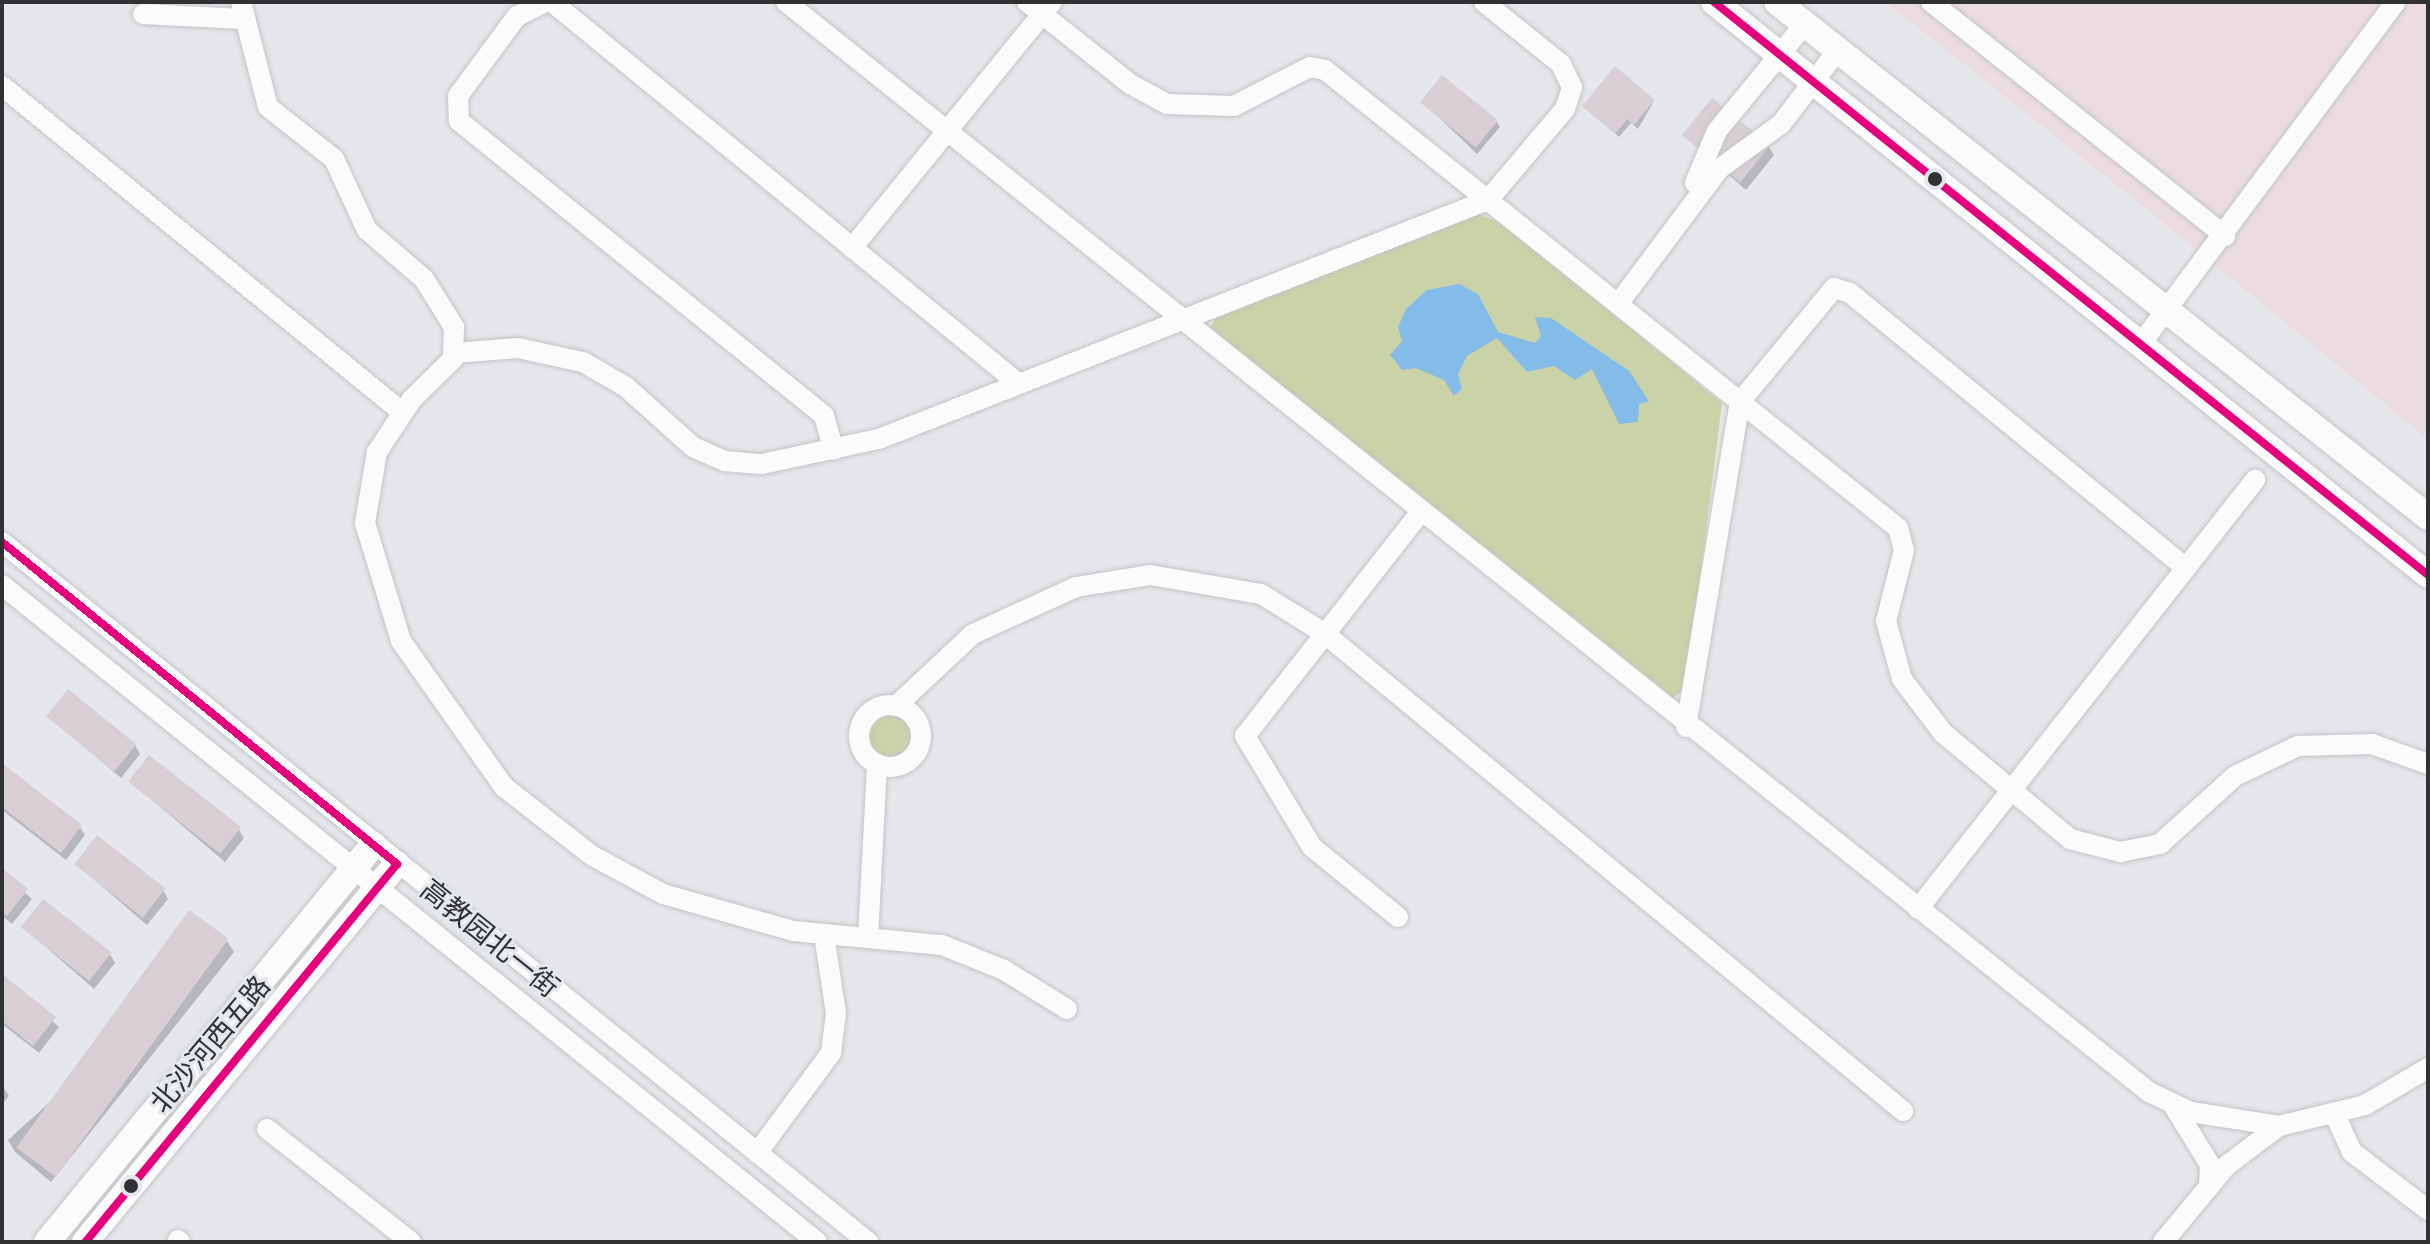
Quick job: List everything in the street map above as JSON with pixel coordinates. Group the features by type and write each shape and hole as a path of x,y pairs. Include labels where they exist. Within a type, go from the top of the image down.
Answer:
{"main road":[{"path":"1714,2 2428,575"},
{"path":"1777,2 2428,517"},
{"name":"北沙河西五路","path":"47,1242 373,845"},
{"name":"北沙河西五路","path":"85,1242 397,864"}],"street":[{"path":"545,2 517,16 458,96 459,121 824,416 834,450"},
{"path":"552,2 1019,384"},
{"path":"786,2 1686,727 2175,1108 2210,1165 2209,1187"},
{"path":"1067,1009 967,952 868,937 824,935 726,916 641,884 559,832 490,770 407,651 372,564 369,473 402,412 455,353 518,348 583,362 626,387 693,447 725,461 762,464 834,450 1019,384 1488,200 1565,109 1572,87 1561,64 1484,2"},
{"path":"1931,2 2225,236"},
{"path":"2140,345 2225,236 2396,2"},
{"path":"852,248 948,131 1040,6 1141,91 1183,107 1242,104 1320,67 1898,528 1904,550 1886,621 1897,670 1932,722 2070,839 2120,852 2160,844 2235,776 2298,746 2372,744 2428,764"},
{"path":"143,14 242,10 268,107 340,167 367,230 439,298 454,327 455,353"},
{"path":"1613,300 1701,176 1717,131 1805,24"},
{"path":"1613,300 1719,169 1771,134 1838,50"},
{"path":"2,86 402,412"},
{"path":"1686,727 1740,402 1819,298 1842,288 2186,568"},
{"path":"1918,909 2255,480"},
{"path":"1398,917 1317,852 1246,744 1249,727 1420,513"},
{"name":"高教园北一街","path":"2,542 373,845 868,1242"},
{"path":"896,706 914,716 920,744 902,766 877,764 860,745 861,725 875,709 896,706 988,625 1117,577 1229,584 1280,602 1324,633 1903,1111"},
{"name":"高教园北一街","path":"2,585 352,872 817,1242"},
{"path":"868,937 877,764"},
{"path":"757,1153 831,1053 836,1013 824,935"},
{"path":"2175,1108 2279,1126 2335,1115 2428,1068"},
{"path":"2335,1115 2352,1152 2428,1210"},
{"path":"2175,1239 2209,1187 2279,1126"},
{"path":"267,1129 411,1242"}],"shaded area":[{"path":"1886,2 2428,2 2428,439 2139,203"}],"green space":[{"path":"1479,214 1503,224 1722,403 1686,688 1671,699 1210,328 1216,318"},
{"path":"891,716 906,722 912,737 906,752 891,758 876,752 870,737 876,722"}],"water":[{"path":"1459,284 1478,294 1498,332 1535,343 1541,336 1535,317 1551,318 1629,371 1649,401 1639,404 1638,422 1619,424 1592,369 1575,380 1554,366 1527,372 1497,338 1467,356 1458,374 1462,389 1454,396 1444,380 1416,368 1402,370 1390,355 1402,341 1398,327 1406,309 1427,290"}],"building":[{"path":"1615,66 1655,100 1634,125 1627,119 1615,134 1582,106"},
{"path":"1442,75 1498,120 1476,148 1420,102"},
{"path":"1712,98 1770,145 1740,183 1682,135"},
{"path":"68,689 136,744 114,772 46,716"},
{"path":"149,755 241,827 220,854 128,782"},
{"path":"2,763 82,825 61,853 2,807"},
{"path":"97,835 166,889 143,918 74,864"},
{"path":"2,868 28,889 7,916 2,913"},
{"path":"43,899 112,953 89,981 21,927"},
{"path":"189,910 229,939 56,1177 16,1148"},
{"path":"2,974 56,1017 33,1046 2,1021"}],"transit line":[{"path":"1714,2 2428,575"},
{"path":"2,542 397,864 85,1242"}]}
